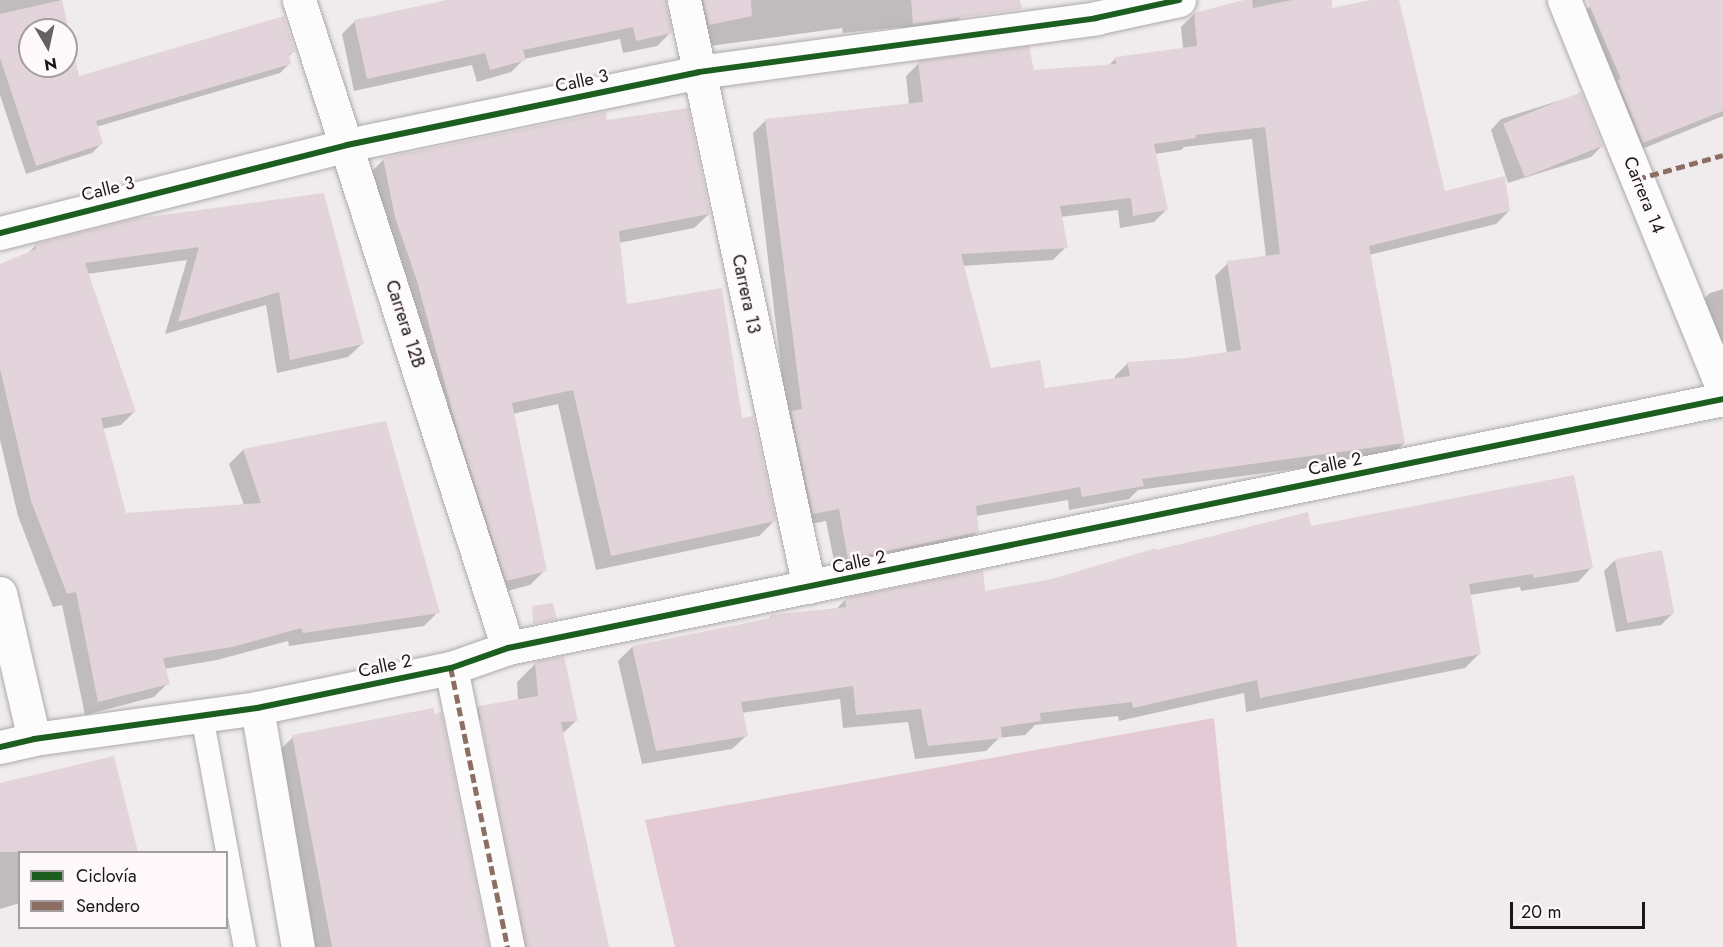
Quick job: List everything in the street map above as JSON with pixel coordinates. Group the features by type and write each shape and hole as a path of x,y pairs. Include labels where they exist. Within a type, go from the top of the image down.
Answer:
{"street":[{"name":"Carrera 12B","path":"299,0 508,648"},
{"name":"Carrera 13","path":"684,0 809,587"},
{"name":"Calle 3","path":"0,233 347,145 699,72 1094,9 1179,0"},
{"name":"Carrera 14","path":"1564,0 1723,390"},
{"name":"Calle 2","path":"0,747 34,739 257,708 451,668 508,648 1723,399"},
{"path":"0,593 34,739"},
{"path":"451,668 508,947"},
{"path":"257,708 298,947"}],"lane":[{"path":"202,716 227,851"},
{"path":"228,856 245,947"}],"shaded area":[{"path":"1214,718 1237,947 675,947 645,820"}],"building":[{"path":"62,0 66,18 18,18 18,78 78,78 78,72 79,76 284,16 295,52 289,54 291,64 96,121 103,144 36,166 0,58 0,14"},
{"path":"447,0 666,0 672,33 636,41 633,27 523,50 526,60 490,70 485,53 367,79 354,20"},
{"path":"703,0 751,0 752,16 709,25"},
{"path":"911,0 1020,0 1022,9 913,24"},
{"path":"1244,0 1252,0 1253,8 1292,0 1332,0 1332,8 1371,0 1399,0 1445,191 1505,176 1510,211 1369,246 1405,443 1142,479 1144,486 1082,497 1080,487 976,506 979,532 848,559 839,509 813,514 791,411 802,409 765,119 923,102 918,61 1029,46 1034,70 1116,64 1115,57 1197,46 1194,13","holes":["1265,127 1280,254 1227,261 1241,350 1186,358 1127,362 1130,376 1045,388 1040,360 991,368 961,254 1068,248 1060,206 1131,198 1133,216 1168,210 1154,144 1196,138 1195,135"]},
{"path":"1587,0 1723,0 1723,111 1643,143 1617,80 1621,79"},
{"path":"1581,92 1603,146 1525,177 1503,123"},
{"path":"688,108 710,214 619,231 627,304 722,288 742,418 753,416 776,521 611,556 573,390 512,403 547,571 506,581 456,425 417,281 395,217 383,158 606,112 607,120"},
{"path":"324,193 364,344 290,360 279,292 178,322 199,247 85,263 136,412 101,418 126,513 261,503 243,449 386,421 440,613 303,633 301,628 232,647 163,658 170,684 98,702 76,592 67,594 31,501 0,369 0,264 36,249 35,244 133,219"},
{"path":"1574,475 1593,568 1534,578 1533,574 1469,584 1481,654 1260,698 1257,680 1133,708 1132,702 1040,713 1041,721 1001,727 1002,738 928,746 921,709 856,715 853,686 741,702 748,736 656,751 632,646 771,618 771,615 846,607 845,598 983,570 985,591 1052,579 1156,548 1157,550 1308,512 1311,526"},
{"path":"1662,550 1674,614 1627,623 1615,559"},
{"path":"553,603 557,619 533,624 532,606"},
{"path":"564,656 578,721 561,722 609,947 526,947 478,706 538,696 535,662"},
{"path":"433,708 435,714 441,712 489,947 332,947 292,735"},
{"path":"114,756 138,851 0,852 0,783"}],"marked path":[{"path":"1637,179 1723,155"},
{"path":"451,668 508,947"}],"cycle path":[{"path":"0,233 347,145 699,72 1096,18 1179,0"},
{"path":"0,747 34,739 257,708 451,668 508,648 1723,399"}]}
